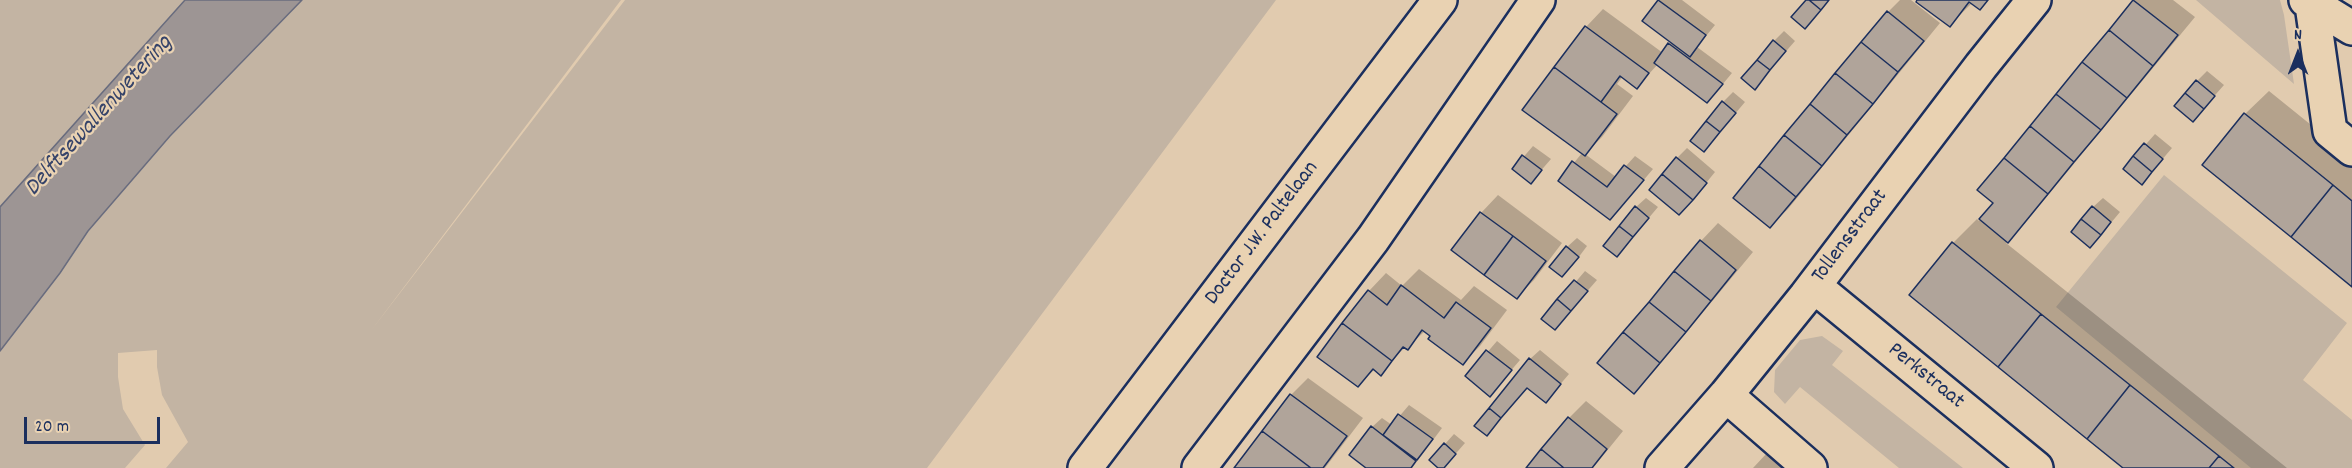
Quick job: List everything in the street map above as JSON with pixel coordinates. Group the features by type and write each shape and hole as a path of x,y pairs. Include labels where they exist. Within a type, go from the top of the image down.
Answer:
{"street":[{"name":"Doctor J.W. Paltelaan","path":"1085,468 1440,0"},
{"path":"1199,468 1373,239 1538,0"},
{"name":"Tollensstraat","path":"1662,468 1726,395 1814,286 2034,0"},
{"path":"2309,3 2352,28"},
{"path":"2309,3 2330,131 2352,149"},
{"name":"Perkstraat","path":"1814,286 2036,468"},
{"path":"1726,395 1810,468"}],"shaded area":[{"path":"0,0 185,0 0,207"},
{"path":"302,0 621,0 370,332 625,0 1276,0 927,468 166,468 188,442 162,395 157,367 157,350 118,353 118,377 123,409 145,445 125,468 0,468 0,351 60,273 88,231 170,136"},
{"path":"2196,0 2280,0 2294,84"},
{"path":"2164,175 2347,323 2303,380 2352,420 2352,468 2251,468 2056,307"},
{"path":"1822,336 1843,351 1832,365 1963,468 1899,468 1800,387 1785,404 1774,392 1775,370 1800,340"}],"water":[{"name":"Delftsewallenwetering","path":"185,0 302,0 170,136 88,231 60,273 0,351 0,207"}],"building":[{"path":"1658,0 1706,35 1690,57 1642,21"},
{"path":"1806,0 1821,10 1805,29 1791,17"},
{"path":"1809,0 1829,0 1821,10"},
{"path":"1917,0 1988,0 1980,10 1969,2 1950,27 1916,2"},
{"path":"2133,0 2178,35 2153,66 2109,30"},
{"path":"1887,11 1924,41 1898,72 1861,42"},
{"path":"1585,26 1649,73 1637,89 1620,76 1601,102 1554,67"},
{"path":"2109,30 2153,66 2127,98 2082,62"},
{"path":"1773,40 1786,51 1770,70 1757,60"},
{"path":"1861,42 1898,72 1873,104 1835,73"},
{"path":"1668,43 1723,84 1707,103 1654,63"},
{"path":"1757,60 1770,70 1755,90 1741,78"},
{"path":"2082,62 2127,98 2101,130 2056,94"},
{"path":"1554,67 1617,114 1585,156 1522,110"},
{"path":"1835,73 1873,104 1847,135 1810,104"},
{"path":"2196,80 2215,96 2204,109 2185,93"},
{"path":"2185,93 2204,109 2193,122 2174,106"},
{"path":"2056,94 2101,130 2074,162 2030,126"},
{"path":"1722,101 1736,113 1720,132 1706,121"},
{"path":"1810,104 1847,135 1822,166 1784,135"},
{"path":"2244,113 2333,185 2291,237 2202,165"},
{"path":"1706,121 1720,132 1704,152 1690,141"},
{"path":"2030,126 2074,162 2048,194 2004,158"},
{"path":"1784,135 1822,166 1796,197 1759,166"},
{"path":"2144,143 2163,159 2152,172 2133,156"},
{"path":"1522,155 1542,170 1531,184 1512,169"},
{"path":"2133,156 2152,172 2142,185 2123,169"},
{"path":"1676,157 1707,183 1693,200 1662,174"},
{"path":"2004,158 2048,194 2008,243 1979,219 1993,203 1977,190"},
{"path":"1572,161 1607,187 1624,165 1644,180 1610,220 1558,181"},
{"path":"1759,166 1796,197 1770,228 1733,198"},
{"path":"1662,174 1693,200 1679,215 1649,190"},
{"path":"2333,185 2352,201 2352,287 2291,237"},
{"path":"1635,206 1649,218 1633,237 1619,226"},
{"path":"2092,206 2111,222 2101,235 2081,219"},
{"path":"1480,212 1513,236 1484,275 1451,250"},
{"path":"2081,219 2101,235 2090,248 2071,232"},
{"path":"1619,226 1633,237 1617,257 1603,246"},
{"path":"1513,236 1546,261 1517,299 1484,275"},
{"path":"1700,240 1736,270 1711,301 1674,271"},
{"path":"1952,242 2041,314 1998,367 1909,295"},
{"path":"1566,246 1579,257 1562,277 1549,267"},
{"path":"1674,271 1711,301 1686,332 1649,302"},
{"path":"1574,280 1588,291 1571,311 1557,299"},
{"path":"1401,285 1444,318 1456,302 1491,328 1463,365 1428,339 1430,336 1422,330 1408,350 1403,347 1392,361 1342,323 1368,290 1387,305"},
{"path":"1557,299 1571,311 1555,330 1541,319"},
{"path":"1649,302 1686,332 1660,363 1623,332"},
{"path":"2041,314 2130,385 2087,439 1998,367"},
{"path":"1342,323 1392,361 1381,376 1373,369 1358,387 1317,357"},
{"path":"1623,332 1660,363 1634,394 1597,363"},
{"path":"1486,350 1512,370 1490,397 1465,376"},
{"path":"1529,358 1561,384 1546,403 1527,388 1501,418 1489,408"},
{"path":"2130,385 2219,456 2209,468 2123,468 2087,439"},
{"path":"1290,394 1347,436 1323,468 1311,468 1262,431"},
{"path":"1489,408 1501,418 1487,436 1474,426"},
{"path":"1398,414 1433,439 1417,460 1383,435"},
{"path":"1568,417 1607,449 1592,468 1564,468 1541,449"},
{"path":"1371,426 1416,461 1411,468 1366,468 1349,455"},
{"path":"1262,431 1311,468 1234,468"},
{"path":"1444,443 1456,454 1444,468 1438,468 1429,460"},
{"path":"1541,449 1564,468 1526,468"},
{"path":"2219,456 2234,468 2209,468"}]}
